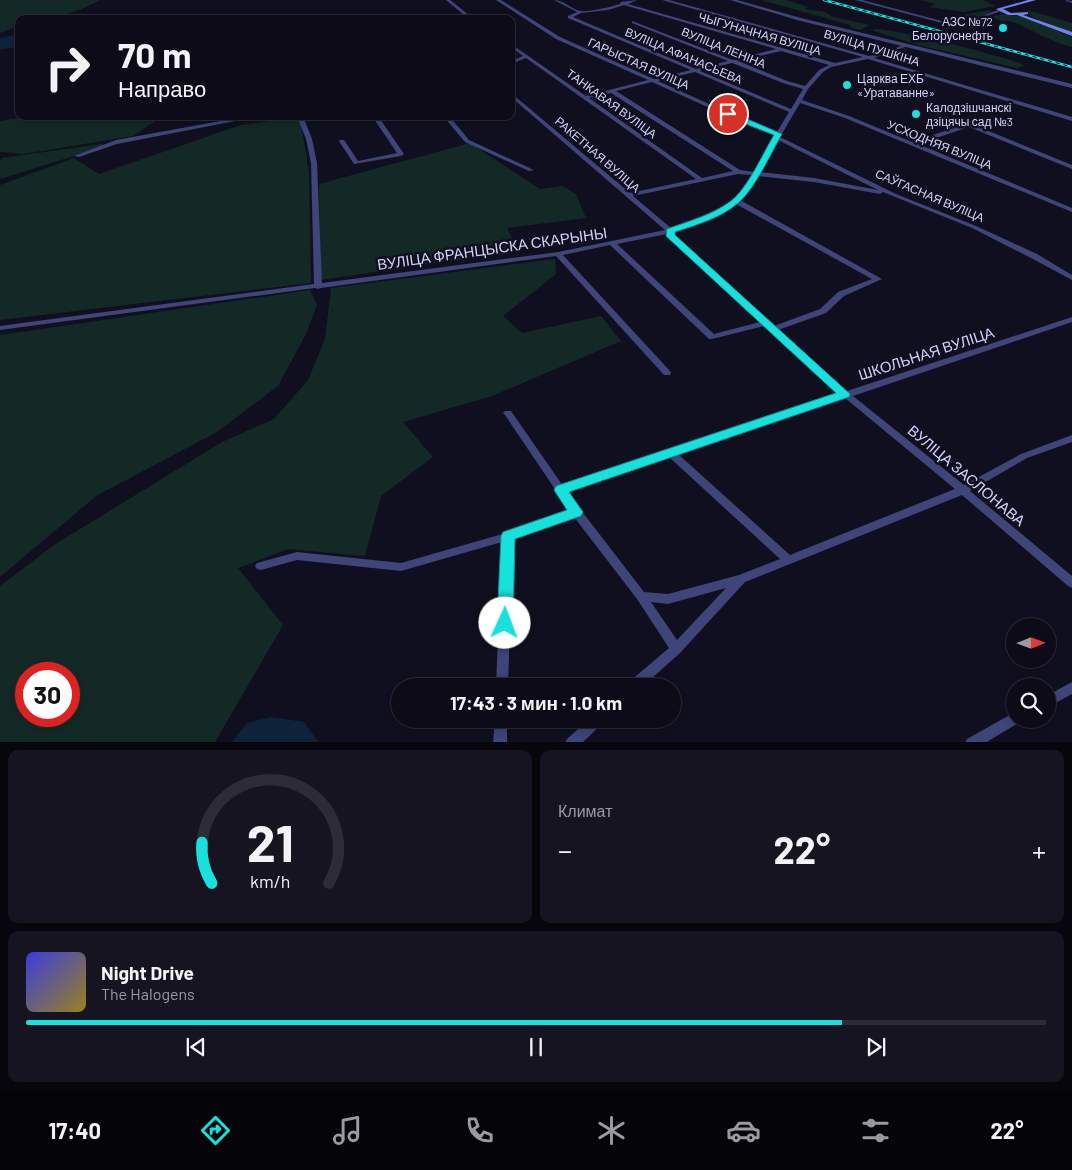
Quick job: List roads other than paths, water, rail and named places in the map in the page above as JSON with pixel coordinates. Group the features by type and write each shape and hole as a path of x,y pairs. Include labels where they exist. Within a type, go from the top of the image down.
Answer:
{"main road":[{"path":"999,11 1001,8 1021,7 1034,0"},
{"path":"1021,7 1027,11 1027,15"},
{"path":"999,11 1027,15 1072,34"}],"street":[{"path":"448,0 467,15"},
{"name":"ГАРЫСТАЯ ВУЛІЦА","path":"498,0 546,32 777,136"},
{"path":"556,0 580,12"},
{"path":"570,17 580,12 608,9 622,2 635,0"},
{"name":"ВУЛІЦА ПУШКІНА","path":"664,0 871,58 1072,120"},
{"path":"732,0 799,19 1072,86"},
{"path":"857,0 956,26 999,11"},
{"path":"1067,0 1072,2"},
{"name":"ЧЫГУНАЧНАЯ ВУЛІЦА","path":"622,2 836,65"},
{"path":"992,14 1005,13"},
{"name":"ВУЛІЦА АФАНАСЬЕВА","path":"570,17 792,111"},
{"name":"ВУЛІЦА ЛЕНІНА","path":"634,22 732,62 806,88"},
{"name":"ВУЛІЦА ФРАНЦЫСКА СКАРЫНЫ","path":"0,328 558,254 670,231 712,216 736,201 755,175 798,100 820,71 836,65 871,58 906,45"},
{"name":"ТАНКАВАЯ ВУЛІЦА","path":"515,48 700,179"},
{"path":"586,97 613,92 783,49"},
{"path":"515,61 527,56"},
{"path":"613,92 738,172"},
{"name":"РАКЕТНАЯ ВУЛІЦА","path":"515,97 670,231 672,238 766,323"},
{"name":"УСХОДНЯЯ ВУЛІЦА","path":"798,100 912,144 1072,210"},
{"path":"77,156 116,142 236,120"},
{"path":"302,120 309,139 314,164 318,287"},
{"path":"342,141 356,163 401,154 378,120"},
{"path":"450,120 467,140 531,170"},
{"path":"912,144 969,125 1072,167"},
{"name":"САЎГАСНАЯ ВУЛІЦА","path":"777,136 894,195 974,227 1034,256 1072,278"},
{"path":"629,195 738,172 823,181 894,195"},
{"path":"736,201 878,279 841,294 823,311 773,329"},
{"path":"613,244 712,337 766,323"},
{"path":"558,254 667,373"},
{"name":"ШКОЛЬНАЯ ВУЛІЦА","path":"561,490 1072,319"},
{"name":"ВУЛІЦА ЗАСЛОНАВА","path":"766,323 844,394 963,490 1071,581"},
{"path":"508,413 576,512 641,596 676,649"},
{"path":"641,596 668,599 741,578 963,490 1024,456 1072,438"},
{"path":"670,453 788,560"},
{"path":"261,566 297,556 402,567 508,536 576,512"},
{"path":"502,678 508,536"},
{"path":"643,678 676,649 741,578"},
{"path":"1056,697 1072,688"},
{"path":"972,742 1006,723"},
{"path":"500,742 501,728"},
{"path":"572,742 588,728"}],"water":[{"path":"15,35 15,47 0,49 0,38"},
{"path":"271,717 304,722 318,742 232,742 247,723"}],"railway":[{"path":"824,0 1072,67"}],"place":[{"name":"АЗС №72 Белоруснефть","path":"1003,28"},
{"name":"Царква ЕХБ «Уратаванне»","path":"847,85"},
{"name":"Калодзішчанскі дзіцячы сад №3","path":"916,114"}]}
